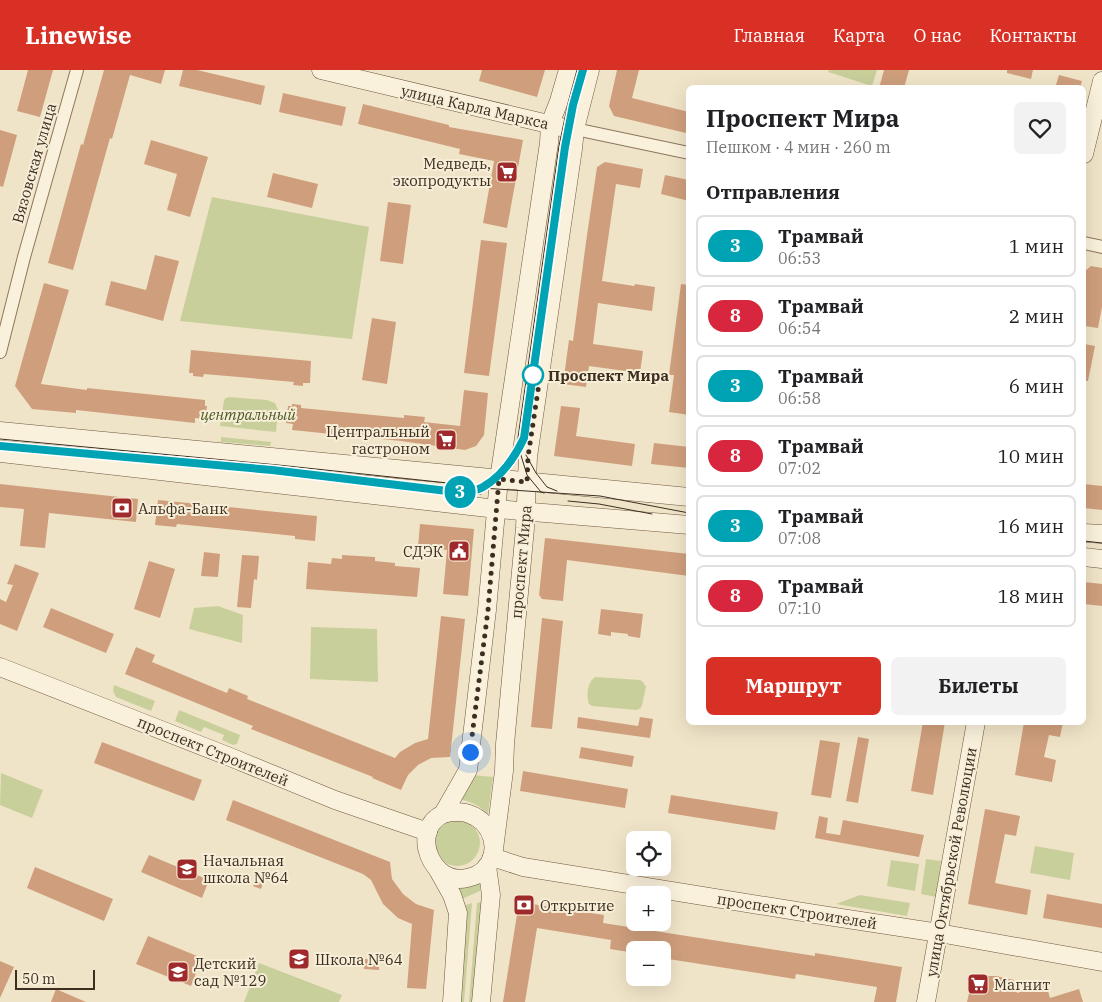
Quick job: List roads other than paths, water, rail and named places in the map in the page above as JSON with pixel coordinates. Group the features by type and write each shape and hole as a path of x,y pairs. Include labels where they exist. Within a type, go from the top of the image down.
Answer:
{"main road":[{"name":"улица Карла Маркса","path":"321,70 575,129"},
{"name":"проспект Мира","path":"443,814 468,770 488,610 499,479 542,191 550,124 568,70"},
{"name":"проспект Мира","path":"481,1002 491,895 491,858 504,772 526,512 528,457 575,129 590,70"},
{"path":"1086,146 1102,81"},
{"path":"0,431 686,497"},
{"path":"0,453 497,509 686,525"},
{"path":"1086,533 1102,534"},
{"path":"1086,558 1102,559"},
{"name":"проспект Строителей","path":"0,667 335,800 428,832"},
{"name":"улица Октябрьской Революции","path":"926,1002 975,725"},
{"path":"438,870 460,880 478,876 491,858 492,836 478,818 461,812 443,814 432,824 428,832 426,845 429,857 452,895 458,913 452,1002"},
{"name":"проспект Строителей","path":"491,858 523,867 939,933 1102,962"}],"street":[{"name":"Вязовская улица","path":"0,352 24,257 77,70"},
{"name":"улица Карла Маркса","path":"575,129 686,152"},
{"path":"1086,243 1102,247"}],"tram line":[{"path":"544,493 527,475 519,449 518,438 559,146 577,70"},
{"name":"3","path":"0,446 272,470 464,493 482,488 500,474 515,455 524,438 565,147 573,105 583,70"},
{"path":"0,439 278,465 482,488 600,496 686,512"},
{"path":"480,488 504,470 521,445"},
{"path":"526,455 536,473 547,487 557,491"},
{"path":"419,487 481,494"},
{"path":"568,501 599,504 652,514"},
{"path":"1086,541 1102,543"}],"place":[{"name":"Медведь, экопродукты","path":"507,172"},
{"name":"Проспект Мира","path":"533,375"},
{"name":"Центральный гастроном","path":"446,440"},
{"name":"Альфа-Банк","path":"122,508"},
{"name":"СДЭК","path":"459,551"},
{"name":"Начальная школа №64","path":"187,869"},
{"name":"Открытие","path":"524,905"},
{"name":"Школа №64","path":"299,959"},
{"name":"Детский сад №129","path":"178,972"},
{"name":"Магнит","path":"978,984"}],"park label":[{"name":"центральный","path":"248,414"}]}
